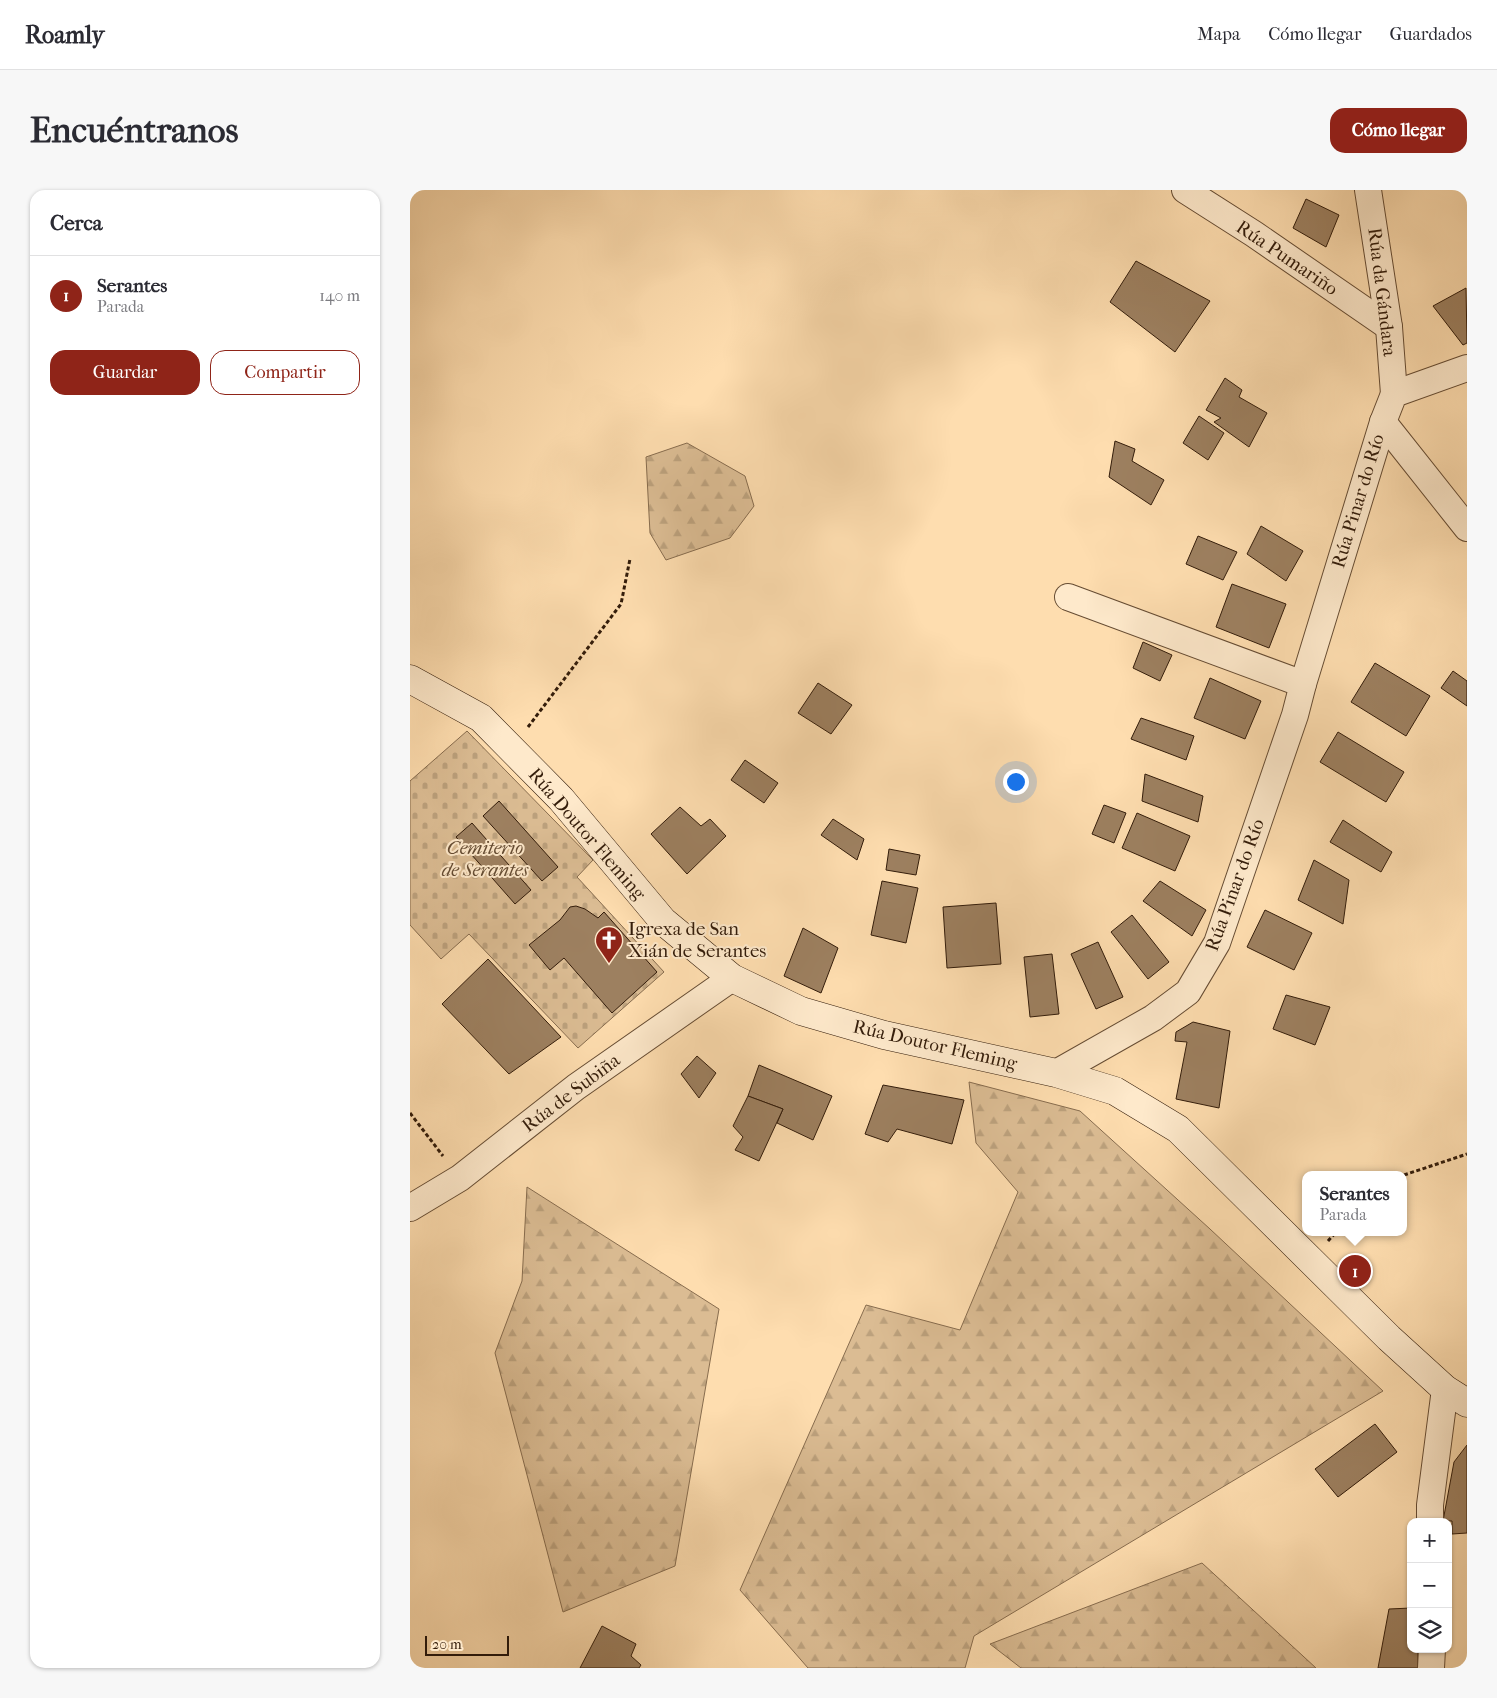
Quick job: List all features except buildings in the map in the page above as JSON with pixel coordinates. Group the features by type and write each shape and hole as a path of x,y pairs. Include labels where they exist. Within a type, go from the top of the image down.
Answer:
{"main road":[{"name":"Rúa Doutor Fleming","path":"410,679 481,718 561,799 663,921 732,978 802,1011 884,1034 1056,1072 1115,1091 1178,1129 1389,1338 1456,1396"}],"street":[{"name":"Rúa Pumariño","path":"1185,190 1254,234 1389,327"},
{"name":"Rúa da Gándara","path":"1368,190 1389,327 1394,394"},
{"path":"1394,394 1467,368"},
{"name":"Rúa Pinar do Río","path":"1056,1072 1153,1018 1188,992 1217,943 1292,724 1383,422 1394,394"},
{"path":"1383,422 1467,528"},
{"path":"1068,597 1303,684"},
{"name":"Rúa de Subiña","path":"410,1208 460,1178 576,1087 732,978"},
{"path":"1430,1518 1430,1505 1456,1396"},
{"path":"1431,1668 1432,1653"}],"path":[{"path":"511,749 621,604 630,558"},
{"path":"410,1113 460,1178"},
{"path":"1407,1174 1467,1154"}],"green space":[{"path":"687,443 745,476 754,506 730,538 666,560 650,533 646,457"},
{"name":"Cemiterio de Serantes","path":"467,731 593,860 577,877 664,972 578,1048 469,934 441,959 410,925 410,781"},
{"path":"969,1082 1080,1111 1210,1229 1383,1391 974,1636 965,1668 808,1668 740,1590 866,1305 960,1330 1018,1192 976,1143"},
{"path":"527,1187 719,1309 675,1566 563,1612 495,1353 522,1281"},
{"path":"1202,1563 1316,1668 1021,1668 990,1644"}],"place":[{"name":"Igrexa de San Xián de Serantes","path":"609,964"},
{"name":"Serantes","path":"1355,1271"}]}
